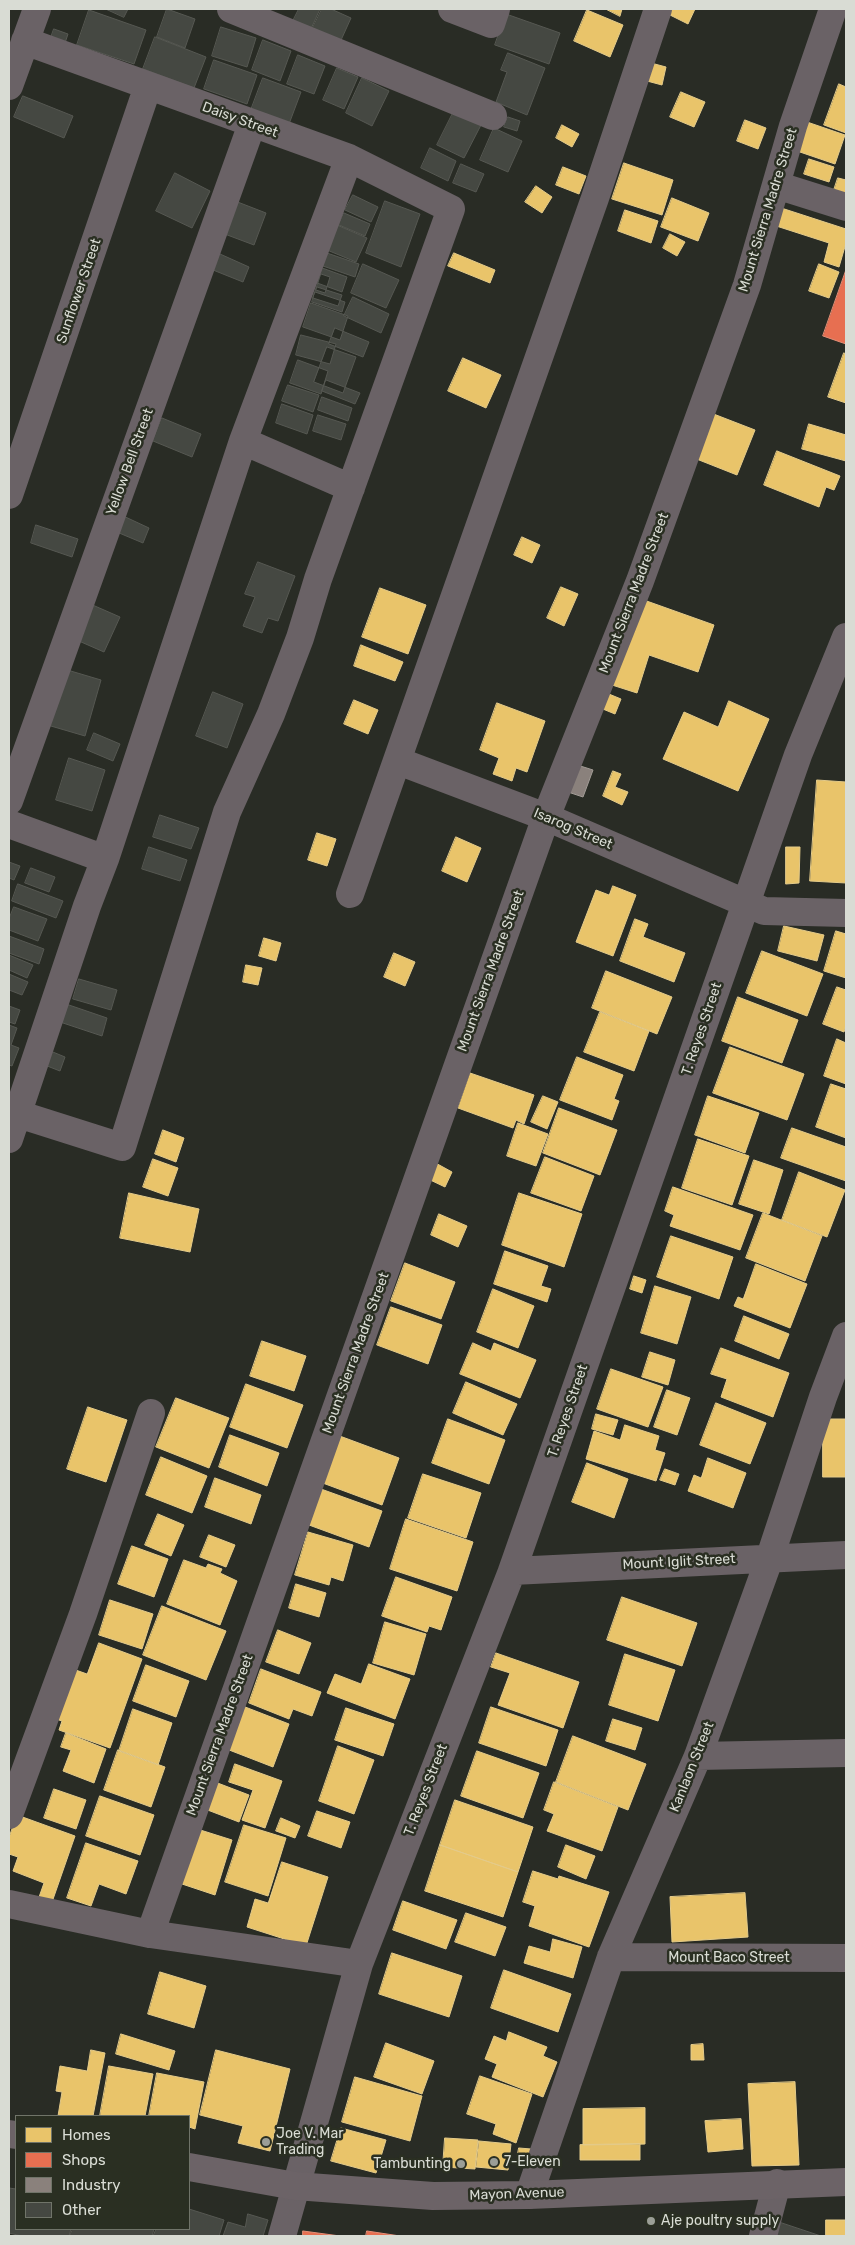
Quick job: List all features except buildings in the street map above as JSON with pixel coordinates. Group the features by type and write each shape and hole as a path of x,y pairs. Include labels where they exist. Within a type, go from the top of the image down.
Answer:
{"main road":[{"name":"Mayon Avenue","path":"190,2167 295,2186 398,2195 528,2195 777,2183 846,2182"}],"street":[{"path":"9,86 37,9"},
{"path":"231,9 493,116"},
{"path":"452,9 491,24 496,9"},
{"path":"350,894 595,198 658,9"},
{"name":"Mount Sierra Madre Street","path":"150,1934 546,817 644,572 747,285 793,126 833,9"},
{"name":"Daisy Street","path":"25,41 349,158 451,209 351,488"},
{"name":"Sunflower Street","path":"9,495 148,86"},
{"name":"Yellow Bell Street","path":"9,801 252,124"},
{"path":"9,1139 87,906 106,859 243,440 349,158"},
{"path":"776,185 846,207"},
{"path":"18,1114 122,1147 227,812 271,714 300,638 318,579 351,488 243,440"},
{"name":"T. Reyes Street","path":"282,2236 359,1964 512,1571 798,754 844,646"},
{"name":"Isarog Street","path":"398,761 546,817 764,911 846,913"},
{"path":"9,824 106,859"},
{"name":"Kanlaon Street","path":"528,2195 611,1957 698,1756 770,1557 834,1397 846,1336"},
{"path":"9,1815 83,1614 151,1413"},
{"name":"Mount Iglit Street","path":"512,1571 770,1557 846,1555"},
{"path":"698,1756 846,1753"},
{"path":"9,1904 150,1934 359,1964"},
{"name":"Mount Baco Street","path":"611,1957 846,1958"},
{"path":"764,2236 777,2183"}],"place":[{"name":"Joe V. Mar Trading","path":"266,2142"},
{"name":"7-Eleven","path":"494,2162"},
{"name":"Tambunting","path":"461,2164"},
{"name":"Aje poultry supply","path":"651,2221"}]}
